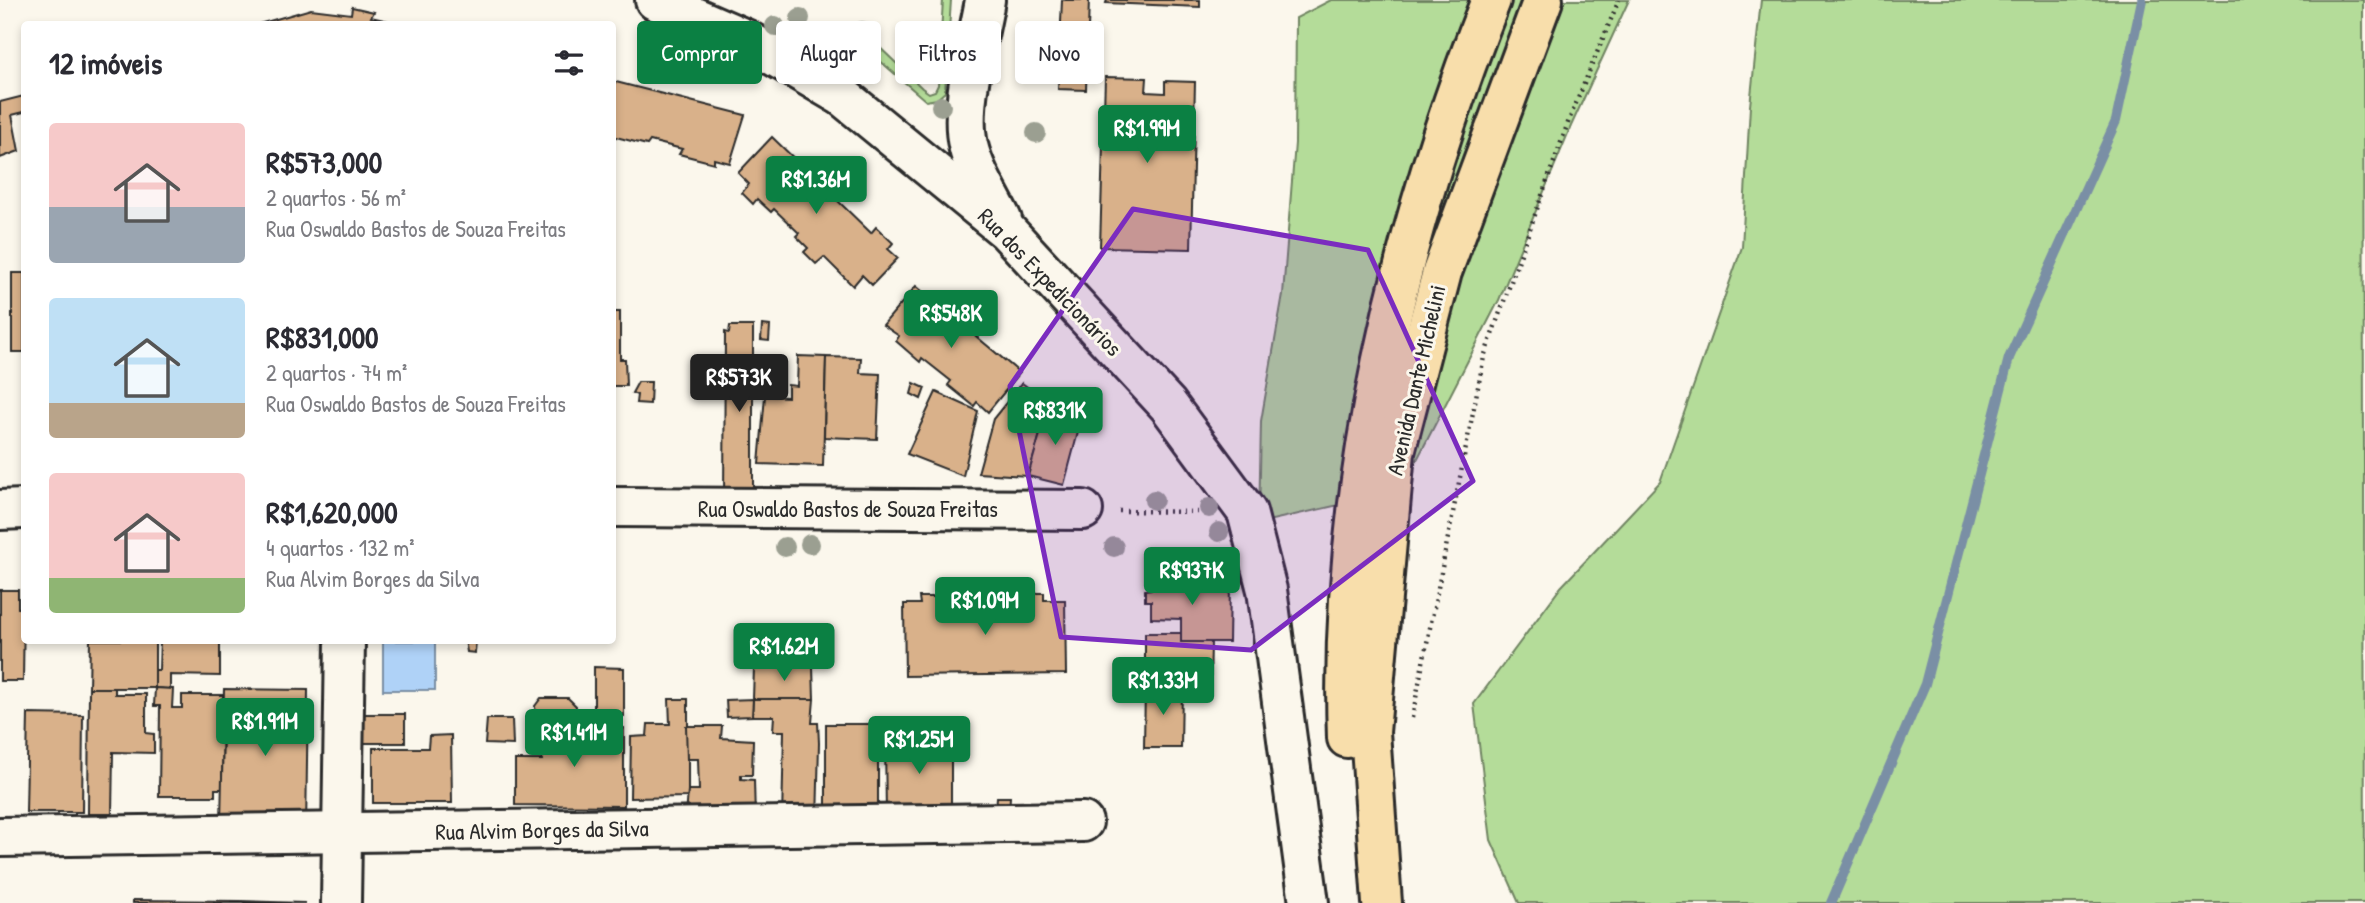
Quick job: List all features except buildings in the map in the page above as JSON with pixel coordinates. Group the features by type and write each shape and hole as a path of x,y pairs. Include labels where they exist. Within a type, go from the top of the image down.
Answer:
{"main road":[{"name":"Avenida Dante Michelini","path":"1381,903 1347,633 1359,503 1393,299 1467,62 1491,0"},
{"name":"Avenida Dante Michelini","path":"1356,903 1359,730 1395,452 1442,272 1543,0"}],"street":[{"name":"Rua dos Expedicionários","path":"655,0 746,39 842,96 1007,231 1168,405 1247,512 1267,590 1309,903"},
{"path":"985,0 966,121 968,144 974,164 1007,231"},
{"name":"Rua Oswaldo Bastos de Souza Freitas","path":"616,507 1083,510"},
{"path":"0,510 21,509"},
{"path":"341,903 345,644"},
{"name":"Rua Alvim Borges da Silva","path":"0,837 1083,822"}],"path":[{"path":"1412,719 1484,357 1569,120 1619,0"},
{"path":"1083,510 1247,512"}],"highlighted area":[{"path":"1133,209 1368,250 1473,481 1251,650 1061,637 1010,386"}],"green space":[{"path":"943,0 951,0 950,21 942,21"},
{"path":"1331,0 1629,0 1571,126 1499,300 1401,491 1259,523 1261,421 1283,294 1295,143 1296,18"},
{"path":"1761,0 2363,0 2365,903 1519,903 1491,840 1474,704 1561,587 1660,482 1742,247 1750,106"},
{"path":"881,49 895,62 895,74 881,62"},
{"path":"907,84 918,84 929,93 935,91 938,85 946,84 945,92 937,99 926,101"}],"water":[{"path":"383,644 435,644 435,690 383,690"}],"waterway":[{"path":"1831,903 1925,684 2009,358 2116,121 2142,0"}]}
